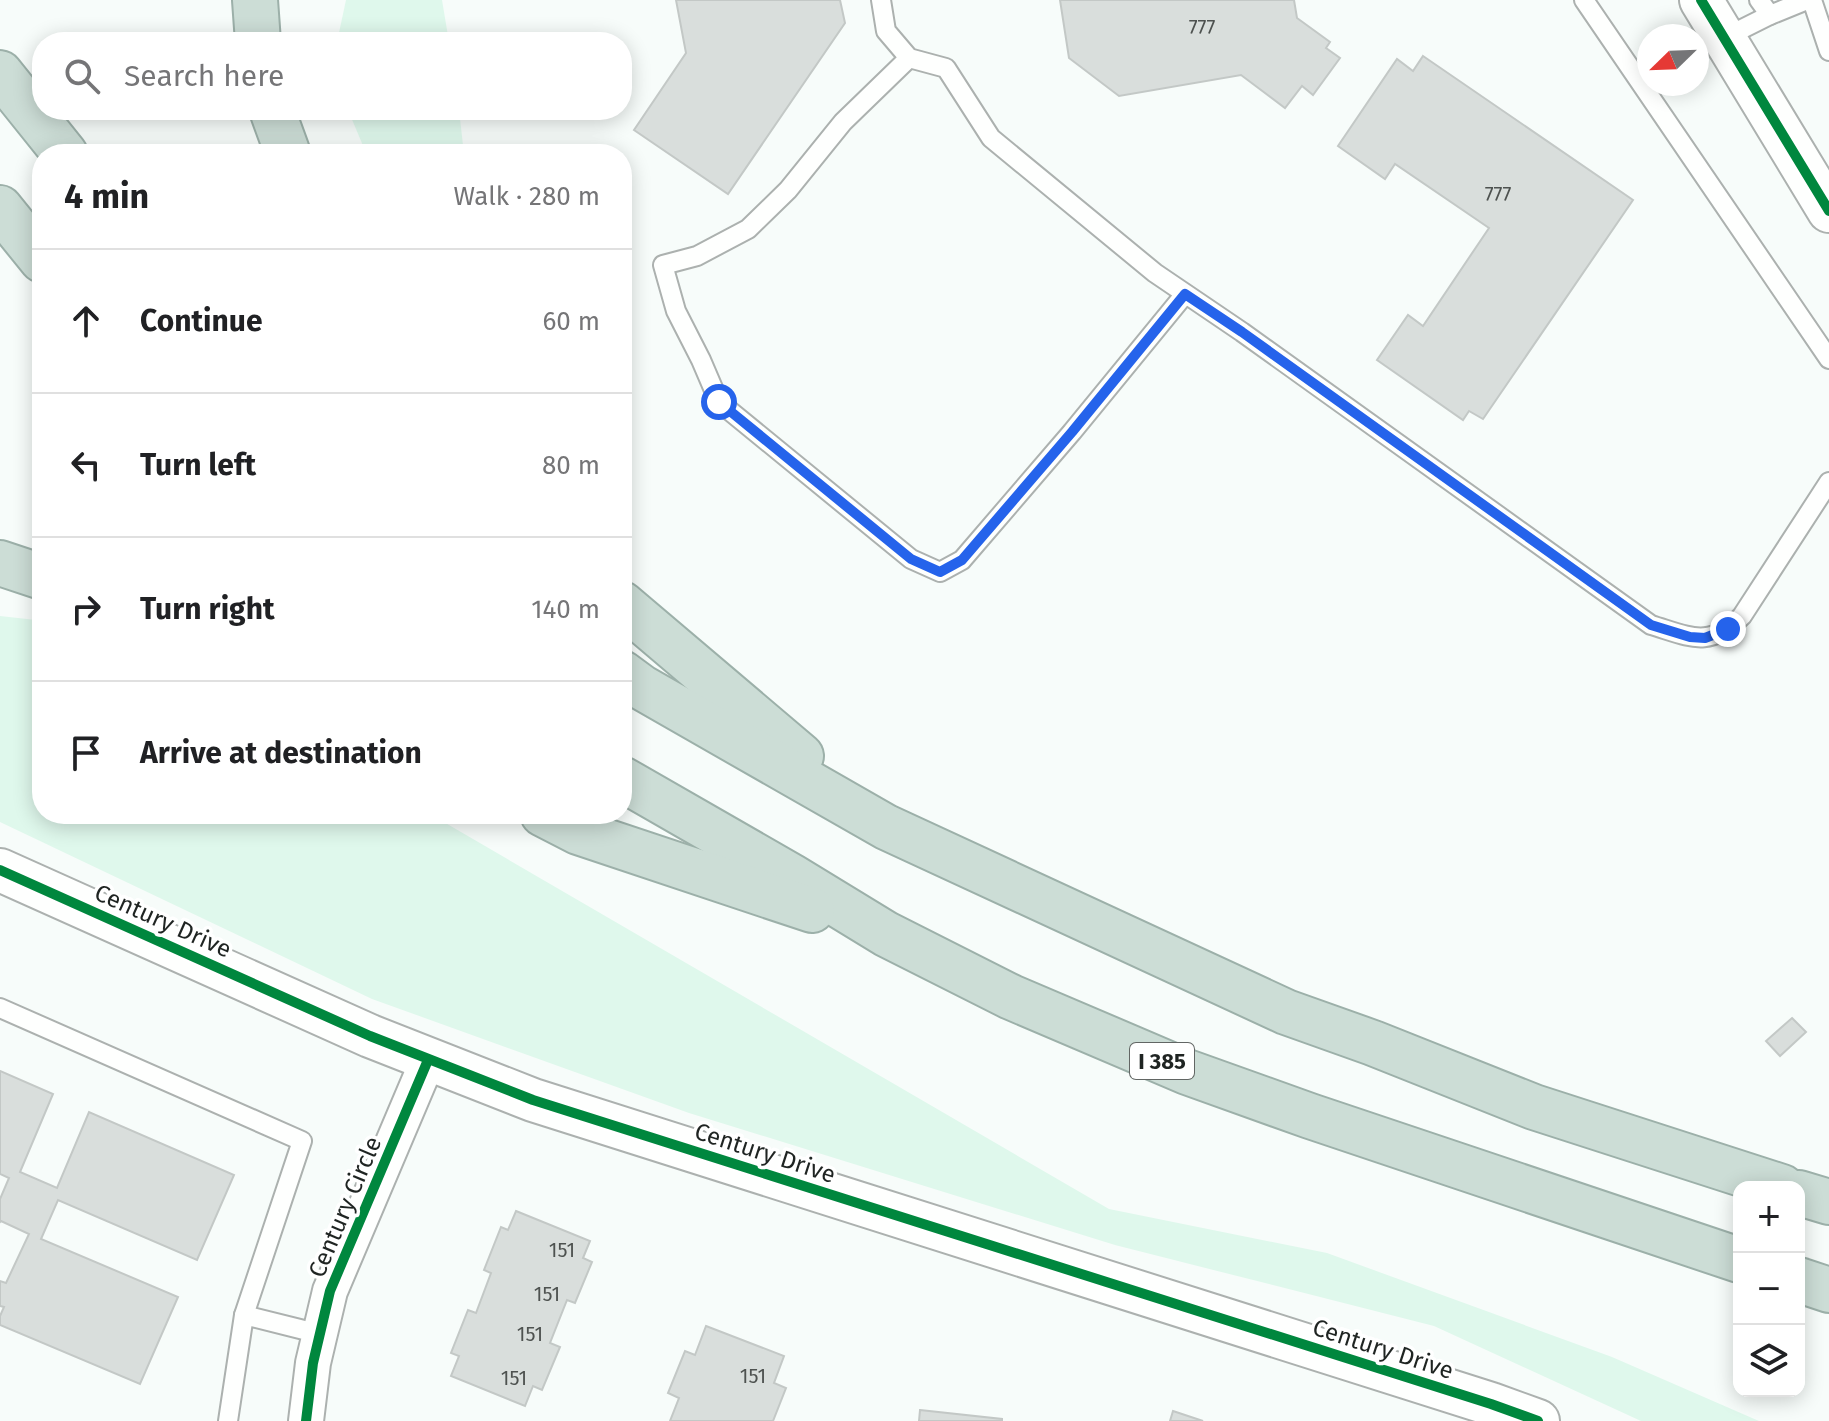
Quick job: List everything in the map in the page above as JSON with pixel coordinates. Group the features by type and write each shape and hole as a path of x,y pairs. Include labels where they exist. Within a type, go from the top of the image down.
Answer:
{"highway":[{"path":"255,0 257,32"},
{"path":"0,73 32,113"},
{"path":"38,120 57,144"},
{"path":"276,120 284,144"},
{"path":"0,208 32,248"},
{"path":"0,563 32,574"},
{"path":"632,612 886,827"},
{"path":"632,680 886,827 1286,1012 1534,1107 1763,1181"},
{"name":"I 385","path":"632,785 886,934 1011,997 1187,1072 1733,1258"},
{"path":"562,824 578,832 886,934"},
{"path":"1805,1195 1829,1202"},
{"path":"1805,1282 1829,1290"}],"street":[{"path":"1701,0 1826,200"},
{"name":"Century Drive","path":"0,870 370,1036 533,1100 1538,1421"},
{"name":"Century Circle","path":"306,1421 313,1363 330,1291 428,1060"}],"lane":[{"path":"881,0 886,31 909,58 946,68 991,138 1155,273 1651,625 1690,637 1705,638 1728,629 1742,616 1829,482"},
{"path":"1584,0 1829,359"},
{"path":"1724,38 1765,8 1809,0 1829,51"},
{"path":"909,58 843,122 788,190 748,229 697,256 663,265 676,311 719,402 911,559 940,572 962,560 1185,294"},
{"path":"0,1008 302,1141 244,1315 228,1421"},
{"path":"244,1315 320,1334"}],"green space":[{"path":"346,0 442,0 447,32 339,32"},
{"path":"352,120 460,120 463,144 362,144"},
{"path":"0,616 32,620 32,824 447,824 1109,1209 1327,1253 1612,1357 1759,1421 1641,1421 1434,1326 1115,1245 689,1113 372,999 0,822"}],"building":[{"path":"676,0 840,0 845,23 728,194 634,130 686,53"},
{"path":"1060,0 1294,0 1297,18 1330,42 1326,48 1340,58 1313,95 1302,86 1285,108 1241,75 1119,96 1069,58"},
{"path":"1423,56 1633,200 1483,419 1469,411 1463,420 1377,360 1408,315 1423,326 1489,228 1395,164 1385,179 1338,146 1397,59 1413,71"},
{"path":"1792,1018 1806,1032 1780,1056 1766,1041"},
{"path":"0,1071 53,1094 20,1172 57,1188 89,1112 234,1175 197,1260 58,1200 41,1239 178,1297 140,1384 0,1325 4,1307 0,1306 0,1281 6,1283 29,1234 0,1222 0,1199 9,1178 0,1174"},
{"path":"516,1211 590,1241 583,1258 592,1262 575,1303 567,1300 550,1343 560,1347 542,1390 533,1386 525,1406 451,1376 459,1356 451,1353 468,1310 476,1313 491,1273 484,1270 501,1227 508,1230"},
{"path":"706,1326 784,1356 774,1383 786,1388 773,1421 670,1421 679,1398 668,1393 685,1351 695,1355"},
{"path":"920,1410 1002,1419 1002,1421 919,1421"},
{"path":"1173,1411 1203,1421 1170,1421"}],"cycle path":[{"path":"1701,0 1829,211"},
{"path":"0,870 370,1036 533,1100 1538,1421"},
{"path":"306,1421 313,1363 330,1291 428,1060"}],"route":[{"path":"719,402 911,559 940,572 962,560 1185,294 1651,625 1690,637 1705,638 1728,629"}]}
